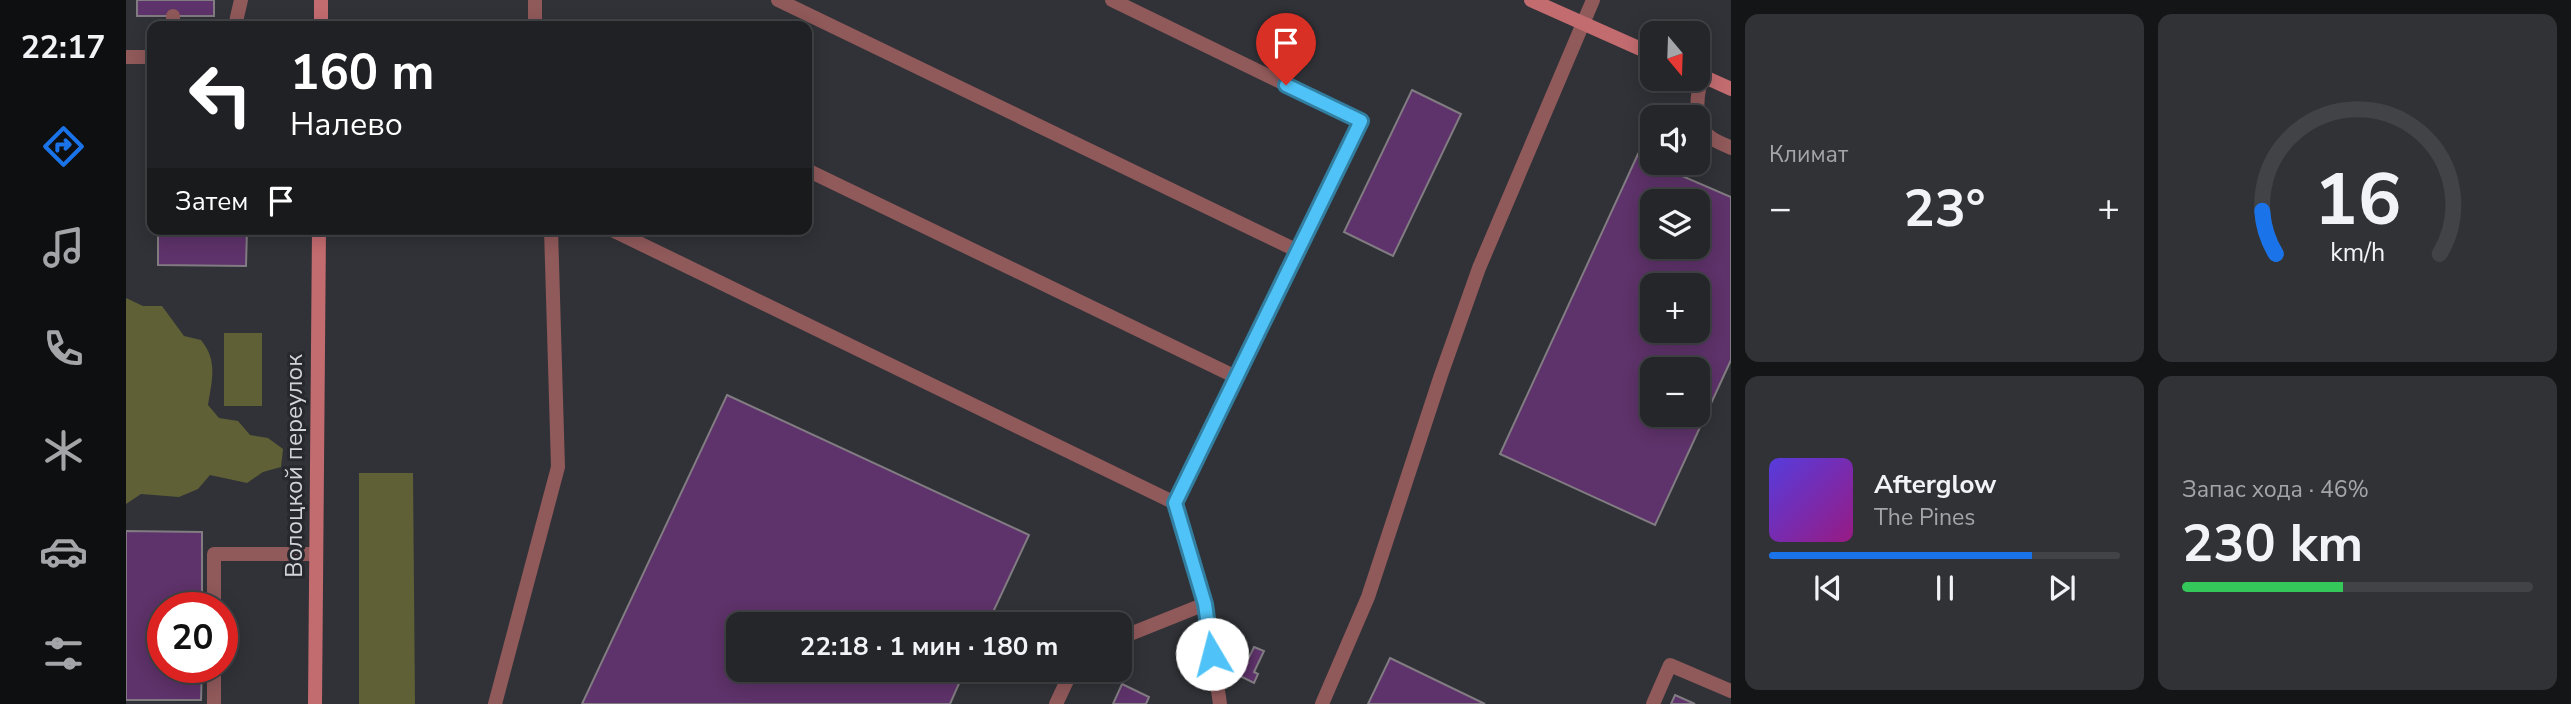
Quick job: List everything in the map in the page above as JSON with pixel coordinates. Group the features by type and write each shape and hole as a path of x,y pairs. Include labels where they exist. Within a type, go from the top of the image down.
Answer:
{"street":[{"path":"321,0 321,21"},
{"path":"1531,0 1640,49"},
{"path":"1710,80 1731,89"},
{"name":"Волоцкой переулок","path":"315,704 319,235"}],"lane":[{"path":"236,21 241,0"},
{"path":"535,0 535,21"},
{"path":"778,0 1298,251"},
{"path":"1112,0 1361,121 1175,503 1205,604 1220,704"},
{"path":"1322,704 1368,597 1441,374 1479,268 1592,0"},
{"path":"126,57 147,57"},
{"path":"1698,91 1703,130 1710,137 1731,148"},
{"path":"812,172 1236,377"},
{"path":"495,704 558,467 551,235"},
{"path":"622,235 1175,503"},
{"path":"214,592 214,554 316,554"},
{"path":"1132,633 1205,604"},
{"path":"1653,704 1670,665 1731,691"},
{"path":"1056,704 1066,682"},
{"path":"214,683 214,704"}],"green space":[{"path":"126,298 143,306 162,306 184,336 201,340 212,363 208,405 219,418 238,421 250,435 268,438 283,449 281,467 263,472 247,483 210,475 198,489 179,497 141,494 126,504"},
{"path":"224,333 262,333 262,406 224,406"},
{"path":"359,473 413,473 415,704 359,704"}],"building":[{"path":"137,0 214,0 214,16 137,16"},
{"path":"1412,90 1461,114 1393,256 1344,232"},
{"path":"1638,154 1640,175 1680,175 1731,197 1731,360 1710,406 1710,357 1640,357 1640,427 1700,427 1655,525 1500,454"},
{"path":"158,235 247,235 246,266 158,265"},
{"path":"727,395 1029,535 993,612 726,612 726,682 960,682 950,704 582,704"},
{"path":"126,531 202,532 202,592 147,592 147,683 202,683 201,700 126,700"},
{"path":"1254,647 1264,651 1254,672 1258,674 1254,683 1240,676"},
{"path":"1390,658 1485,704 1368,704"},
{"path":"1122,684 1149,697 1146,704 1113,704"},
{"path":"1675,695 1695,704 1671,704"}],"route":[{"path":"1212,654 1205,604 1175,503 1361,121 1286,85"}]}
